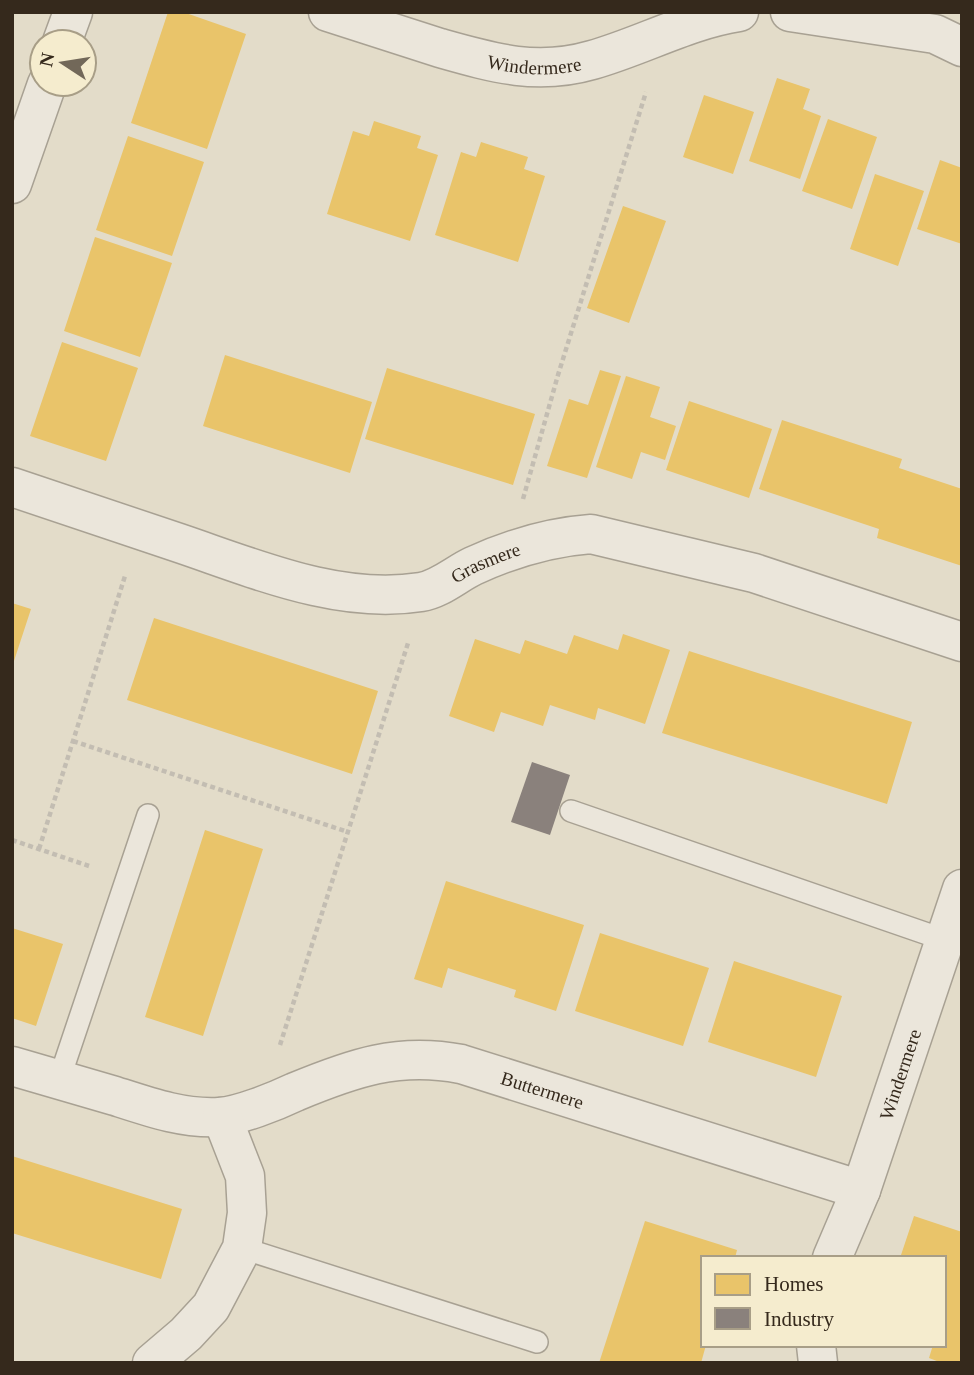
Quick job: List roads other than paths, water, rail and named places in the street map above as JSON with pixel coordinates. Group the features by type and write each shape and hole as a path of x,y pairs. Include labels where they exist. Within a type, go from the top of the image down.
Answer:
{"street":[{"name":"Windermere","path":"328,12 478,59 536,69 563,67 592,60 711,17 739,12"},
{"path":"790,12 946,31"},
{"path":"12,184 42,98"},
{"name":"Grasmere","path":"12,487 278,576 337,590 387,595 424,592 473,566 522,547 568,536 591,534 754,573 962,642"},
{"name":"Windermere","path":"833,1256 861,1190 962,889"},
{"name":"Buttermere","path":"12,1066 164,1111 222,1117 260,1106 324,1080 392,1060 439,1059 861,1190"},
{"path":"152,1363 186,1334 211,1307 242,1248 247,1213 245,1176 222,1117"}],"lane":[{"path":"571,811 945,940"},
{"path":"59,1080 148,815"},
{"path":"242,1248 537,1342"}]}
